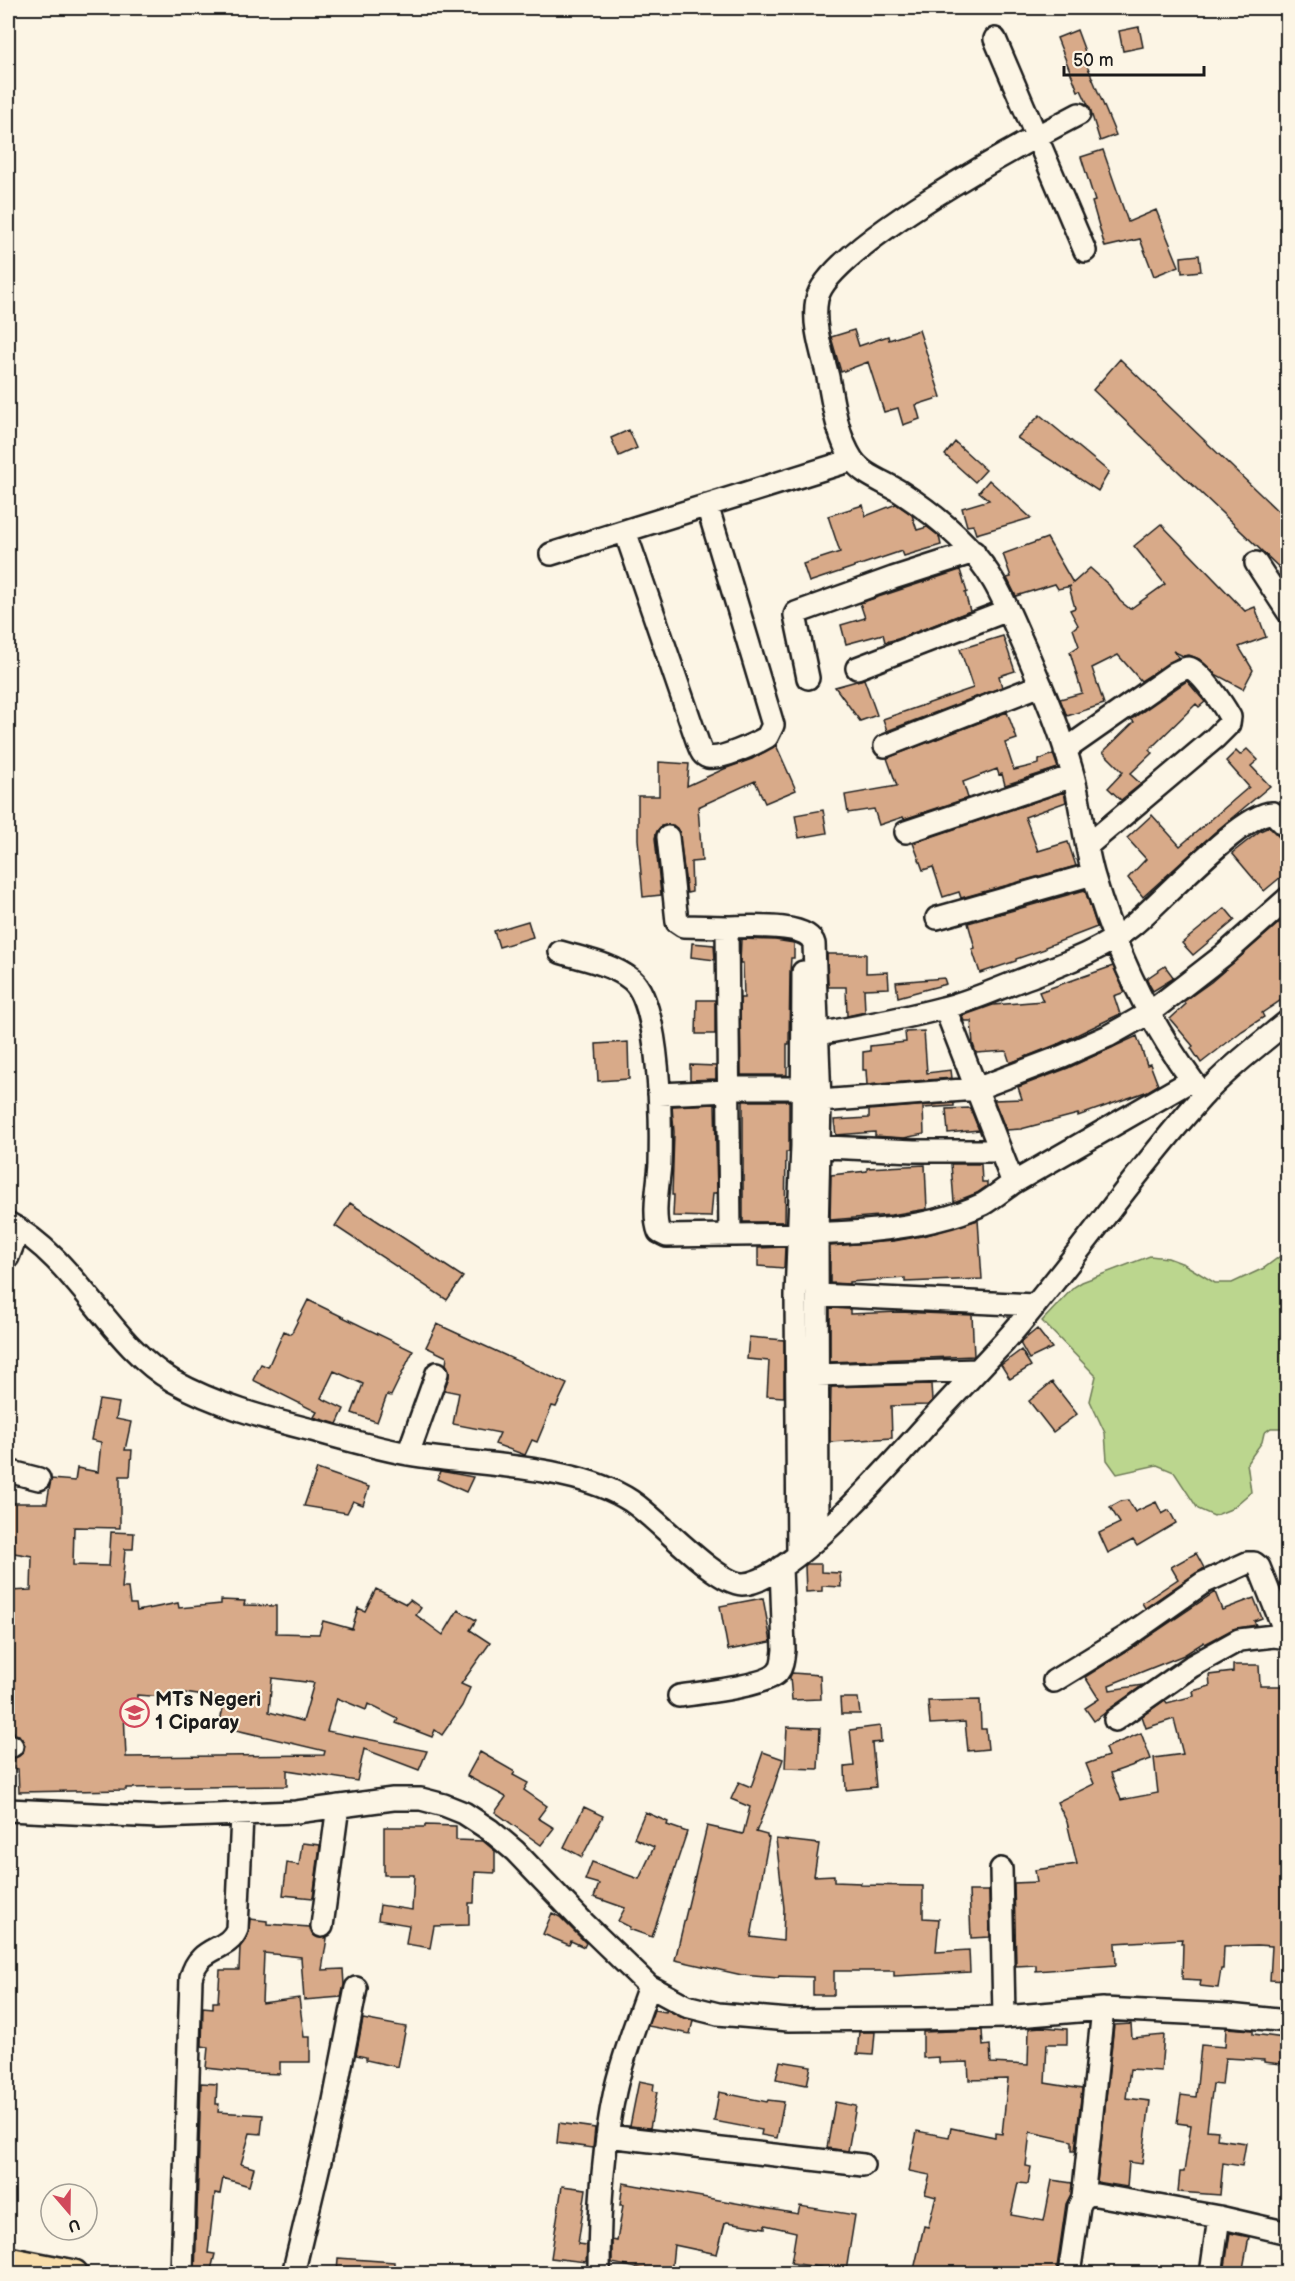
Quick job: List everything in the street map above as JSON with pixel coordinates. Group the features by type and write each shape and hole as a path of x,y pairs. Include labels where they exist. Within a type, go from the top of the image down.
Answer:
{"main road":[{"path":"8,2261 74,2274"}],"street":[{"path":"995,39 1085,251"},
{"path":"1079,114 1037,136 943,192 877,235 839,265 821,286 817,299 817,328 843,442 852,460 864,472 914,501 974,552 993,580 1041,685 1065,750 1073,776 1093,874 1114,940 1162,1037 1198,1087"},
{"path":"551,554 852,460"},
{"path":"625,531 699,746 707,757 721,756 764,739 771,733 773,725 708,505"},
{"path":"808,678 796,613 974,552"},
{"path":"1256,563 1287,612"},
{"path":"856,668 1008,610"},
{"path":"1065,750 1175,673 1187,668 1192,669 1202,679 1230,717 1229,724 1215,738 1087,846"},
{"path":"885,746 1041,685"},
{"path":"906,832 1073,776"},
{"path":"818,1034 945,1008 1063,964 1114,940 1148,912 1234,832 1256,817 1273,813 1278,815 1287,828"},
{"path":"668,837 677,921 684,926 789,928 812,938 820,1101 811,1146 807,1234 796,1295 789,1561 782,1663 777,1673 770,1678 679,1696"},
{"path":"937,918 1093,874"},
{"path":"820,1101 976,1089 1023,1073 1099,1040 1149,1013 1225,954 1287,898"},
{"path":"727,927 730,1235"},
{"path":"804,933 802,1088 811,1146"},
{"path":"560,952 617,970 636,984 645,1002 651,1023 659,1094 660,1163 656,1218 658,1229 667,1236 807,1234 905,1226 938,1220 983,1203 1013,1183 1198,1087 1287,1021"},
{"path":"945,1008 1013,1183"},
{"path":"8,1257 13,1226 44,1248 147,1362 170,1379 204,1396 253,1415 408,1454 549,1472 586,1480 631,1501 714,1570 736,1583 749,1584 789,1561 818,1538 864,1493 1006,1340 1198,1087"},
{"path":"659,1094 729,1089 802,1088"},
{"path":"811,1146 914,1151 1000,1150"},
{"path":"807,1234 817,1295 818,1538"},
{"path":"817,1295 1034,1305"},
{"path":"817,1375 977,1370"},
{"path":"408,1454 437,1373"},
{"path":"8,1471 39,1479"},
{"path":"1054,1681 1130,1635 1203,1583 1247,1563 1254,1563 1259,1567 1287,1638"},
{"path":"1114,1720 1192,1666 1239,1641 1274,1636 1287,1638"},
{"path":"8,1810 158,1817 242,1815 393,1799 422,1799 444,1805 464,1813 515,1851 649,1986 686,2006 718,2014 754,2019 812,2020 1004,2017 1103,2009 1228,2015 1287,2021"},
{"path":"322,1926 338,1806"},
{"path":"182,2274 191,1978 198,1960 212,1949 230,1940 237,1929 242,1815"},
{"path":"1001,1869 1004,2017"},
{"path":"599,2274 602,2175 607,2136 615,2090 649,1986"},
{"path":"294,2274 332,2111 356,1988"},
{"path":"1069,2274 1077,2213 1083,2198 1103,2009"},
{"path":"607,2136 863,2165"},
{"path":"1083,2198 1093,2194 1219,2217 1287,2233"},
{"path":"1211,2274 1219,2217"}],"green space":[{"path":"1287,1251 1287,1428 1271,1428 1264,1433 1262,1442 1247,1463 1251,1492 1231,1509 1214,1516 1198,1509 1174,1472 1157,1465 1117,1474 1107,1460 1105,1433 1090,1401 1096,1376 1042,1321 1074,1287 1082,1282 1150,1256 1168,1258 1184,1264 1215,1283 1232,1283 1264,1268"}],"building":[{"path":"1139,27 1143,47 1123,51 1119,31"},
{"path":"1077,30 1087,57 1084,58 1116,135 1100,141 1090,109 1081,90 1078,91 1057,38"},
{"path":"1103,150 1128,222 1156,210 1179,266 1154,276 1140,239 1105,247 1092,202 1095,201 1081,157"},
{"path":"1199,255 1201,271 1182,273 1181,257"},
{"path":"854,330 859,346 888,336 889,340 919,330 941,397 916,405 920,419 903,425 898,408 884,412 868,362 841,372 831,337"},
{"path":"1120,359 1287,520 1287,575 1093,390"},
{"path":"1040,415 1109,472 1098,491 1017,438"},
{"path":"629,430 637,448 619,456 611,438"},
{"path":"955,442 986,470 975,482 945,455"},
{"path":"989,480 1031,518 976,534 973,525 967,526 962,508 989,500 979,492"},
{"path":"896,504 912,515 917,530 927,527 939,536 941,545 904,556 902,551 809,582 803,564 840,552 828,516 863,505 866,516"},
{"path":"1161,524 1245,611 1255,607 1266,637 1239,647 1253,670 1243,689 1215,674 1199,659 1189,655 1183,656 1173,651 1179,657 1141,681 1118,655 1092,668 1104,704 1067,716 1060,699 1082,693 1070,652 1079,646 1073,629 1078,625 1070,610 1075,608 1069,587 1071,586 1058,589 1055,584 1016,596 1007,578 1011,577 1003,554 1047,538 1073,583 1090,568 1130,609 1165,584 1134,546"},
{"path":"960,570 970,611 898,639 885,642 883,634 846,644 841,625 865,618 860,603"},
{"path":"1003,636 1015,671 999,676 1002,687 887,731 883,719 973,688 960,649"},
{"path":"864,679 877,715 860,721 835,687"},
{"path":"1187,681 1205,702 1199,707 1196,704 1149,750 1152,753 1130,774 1141,784 1121,800 1108,788 1123,772 1103,752 1134,722 1131,719"},
{"path":"1007,712 1017,739 1005,743 1014,770 1039,764 1039,760 1053,754 1058,768 1005,785 1002,774 999,775 997,769 963,782 968,798 879,825 874,809 848,813 845,795 897,786 887,758"},
{"path":"776,745 796,790 765,803 755,781 698,807 702,861 691,862 692,892 687,893 679,830 673,825 661,826 655,838 661,895 643,897 638,839 638,796 659,796 659,762 689,764 687,786 752,759"},
{"path":"1247,749 1258,760 1251,766 1270,786 1143,897 1128,878 1146,859 1127,838 1152,815 1180,846 1249,787 1226,761 1236,751 1240,755"},
{"path":"1064,792 1066,802 1025,817 1038,851 1068,842 1076,866 961,898 959,892 943,897 933,867 923,870 913,843"},
{"path":"823,810 827,833 799,838 795,815"},
{"path":"1269,827 1287,841 1287,872 1264,891 1232,853 1260,831"},
{"path":"1085,890 1097,927 1016,959 1016,961 980,973 972,949 975,948 968,923"},
{"path":"1225,908 1235,920 1193,955 1182,943"},
{"path":"1287,916 1287,996 1262,1013 1264,1017 1201,1063 1191,1048 1193,1046 1170,1019 1186,1004 1183,1002 1211,982"},
{"path":"528,921 533,937 499,947 494,931"},
{"path":"741,939 794,943 794,958 791,958 790,972 787,1075 741,1075 740,998 744,998 743,963 740,963"},
{"path":"692,943 714,945 715,960 691,957"},
{"path":"827,954 866,954 866,973 888,972 889,988 864,989 865,1012 847,1016 846,987 828,987"},
{"path":"1113,966 1125,992 1114,996 1120,1014 1058,1044 1010,1063 1006,1051 976,1053 971,1021 964,1021 962,1016 993,1005 1043,1001 1039,992"},
{"path":"1165,966 1174,978 1153,991 1146,979"},
{"path":"944,978 946,984 898,997 896,982"},
{"path":"697,1000 715,1000 715,1034 696,1034"},
{"path":"924,1031 927,1073 951,1070 952,1078 867,1085 866,1070 863,1070 863,1052 870,1051 870,1046 906,1042 905,1032"},
{"path":"1137,1036 1147,1065 1150,1064 1158,1085 1148,1091 1078,1116 1078,1114 1021,1129 1006,1130 994,1100 1022,1099 1018,1087 1068,1068"},
{"path":"628,1042 629,1079 598,1081 596,1044"},
{"path":"690,1065 716,1066 716,1079 690,1080"},
{"path":"743,1101 789,1101 785,1222 743,1222"},
{"path":"954,1103 954,1106 923,1108 924,1134 904,1138 875,1136 875,1132 836,1135 834,1120 869,1118 869,1110"},
{"path":"715,1104 717,1193 713,1193 711,1217 673,1216 672,1106"},
{"path":"970,1108 979,1130 948,1133 946,1109"},
{"path":"951,1164 981,1164 982,1182 987,1182 987,1186 977,1193 954,1202"},
{"path":"925,1165 927,1209 891,1215 830,1220 831,1175 867,1171 867,1168"},
{"path":"350,1203 463,1277 447,1300 335,1226"},
{"path":"978,1220 982,1279 905,1282 905,1278 849,1282 849,1284 830,1283 830,1246 894,1241 927,1235"},
{"path":"785,1247 784,1268 758,1266 758,1248"},
{"path":"308,1300 413,1351 391,1396 387,1395 377,1422 352,1413 363,1384 334,1371 321,1398 344,1409 337,1424 314,1417 317,1412 253,1380 261,1364 268,1367 284,1331 291,1334"},
{"path":"830,1308 850,1309 850,1314 899,1312 972,1315 974,1356 830,1362"},
{"path":"437,1324 567,1384 556,1407 552,1406 537,1442 532,1440 525,1455 495,1444 500,1433 453,1424 459,1393 444,1390 449,1377 447,1357 426,1347"},
{"path":"1037,1329 1052,1348 1029,1359 1020,1343"},
{"path":"749,1337 784,1340 784,1397 767,1396 769,1361 747,1359"},
{"path":"1021,1350 1031,1366 1010,1379 1001,1365"},
{"path":"1052,1382 1077,1414 1053,1432 1029,1401"},
{"path":"931,1384 932,1401 928,1405 891,1406 892,1438 830,1442 831,1387"},
{"path":"99,1400 119,1403 116,1419 131,1422 125,1450 132,1450 130,1476 120,1476 120,1528 74,1527 73,1565 109,1566 111,1532 134,1533 133,1549 125,1549 122,1588 128,1588 130,1604 136,1604 137,1611 178,1603 179,1608 221,1604 221,1600 245,1601 244,1605 276,1606 276,1633 319,1634 323,1621 352,1629 358,1608 365,1611 376,1589 406,1604 410,1600 421,1608 416,1615 443,1635 458,1610 476,1620 470,1630 490,1643 461,1684 470,1688 462,1706 442,1735 435,1730 432,1737 396,1723 398,1719 368,1704 366,1710 337,1698 327,1731 427,1751 419,1770 364,1749 357,1781 287,1770 287,1786 19,1792 18,1769 14,1769 14,1758 23,1753 25,1745 19,1735 8,1731 8,1591 31,1590 32,1556 8,1552 8,1503 47,1503 51,1479 75,1481 77,1468 98,1472 101,1442 91,1440","holes":["272,1678 314,1683 303,1721 269,1712","177,1692 225,1699 219,1726 325,1751 324,1755 126,1757 124,1712 136,1712 137,1695 177,1698"]},
{"path":"317,1469 369,1487 363,1505 353,1501 347,1513 304,1506"},
{"path":"440,1471 473,1477 466,1492 437,1479"},
{"path":"1128,1500 1135,1512 1156,1502 1162,1514 1169,1510 1176,1523 1137,1546 1133,1540 1108,1553 1099,1533 1120,1523 1110,1507"},
{"path":"1196,1553 1204,1568 1145,1608 1142,1603 1178,1579 1171,1567"},
{"path":"821,1564 821,1572 840,1573 841,1587 822,1586 822,1591 806,1592 805,1566"},
{"path":"1215,1592 1222,1610 1254,1598 1262,1618 1254,1621 1256,1625 1233,1629 1205,1644 1204,1642 1184,1655 1109,1685 1110,1690 1143,1685 1094,1721 1085,1708 1099,1699 1085,1677"},
{"path":"763,1598 771,1642 728,1650 720,1606"},
{"path":"1233,1665 1259,1665 1260,1686 1287,1686 1287,1981 1270,1980 1272,1946 1257,1945 1224,1946 1223,1969 1221,1969 1218,1988 1200,1986 1201,1980 1182,1979 1182,1939 1115,1943 1116,1965 1036,1971 1036,1965 1016,1966 1014,1883 1037,1882 1035,1870 1077,1864 1067,1822 1057,1802 1094,1784 1086,1764 1108,1756 1105,1748 1141,1733 1151,1759 1111,1773 1121,1800 1158,1793 1154,1758 1183,1754 1174,1719 1146,1728 1142,1716 1165,1700 1167,1703 1194,1696 1193,1691 1210,1686 1209,1675 1233,1672"},
{"path":"792,1673 820,1675 821,1699 792,1700 790,1677"},
{"path":"840,1698 858,1698 860,1714 841,1714"},
{"path":"980,1700 981,1729 986,1729 988,1749 968,1751 965,1722 930,1724 928,1701"},
{"path":"880,1726 881,1742 872,1743 876,1787 846,1790 845,1767 854,1766 850,1730"},
{"path":"787,1727 820,1728 818,1769 785,1768"},
{"path":"480,1752 515,1772 513,1775 528,1783 524,1790 547,1806 538,1818 554,1828 541,1845 495,1812 506,1797 467,1776"},
{"path":"763,1752 783,1759 756,1832 767,1835 769,1838 751,1937 783,1941 784,1908 776,1839 819,1844 814,1876 834,1875 834,1882 861,1883 860,1885 923,1886 923,1918 939,1919 936,1952 969,1950 970,1972 894,1976 894,1971 834,1971 834,1995 813,1995 813,1977 779,1976 778,1978 742,1975 675,1960 707,1826 743,1834 750,1807 731,1799 739,1782 751,1787"},
{"path":"584,1807 603,1816 582,1857 564,1847"},
{"path":"645,1812 668,1822 667,1825 687,1832 652,1937 629,1929 630,1927 618,1921 625,1908 594,1897 599,1884 585,1880 592,1862 639,1879 654,1847 634,1838"},
{"path":"425,1825 456,1826 456,1840 483,1841 495,1851 495,1873 475,1872 474,1903 469,1903 469,1925 434,1926 430,1948 406,1944 409,1925 378,1920 380,1905 412,1910 414,1875 384,1875 384,1827 425,1827"},
{"path":"302,1843 320,1845 313,1898 283,1895 287,1863 299,1865"},
{"path":"969,1891 989,1891 990,1937 971,1938"},
{"path":"552,1913 560,1917 586,1943 584,1947 571,1941 569,1945 543,1934"},
{"path":"250,1919 267,1921 267,1924 310,1927 315,1936 327,1938 322,1970 343,1969 344,1985 341,1997 304,2000 301,1957 264,1953 262,2003 299,1998 304,2037 310,2037 310,2062 280,2062 280,2074 206,2068 208,2047 202,2046 203,2007 213,2008 213,2002 218,2002 220,1970 239,1970 240,1947 248,1935"},
{"path":"654,2010 666,2012 667,2010 693,2021 690,2034 648,2026"},
{"path":"363,2019 406,2027 398,2067 366,2060 366,2057 356,2055"},
{"path":"1131,2024 1132,2038 1164,2035 1161,2071 1130,2069 1126,2098 1150,2101 1142,2164 1129,2162 1127,2187 1097,2182 1114,2025"},
{"path":"1029,2028 1067,2029 1067,2044 1047,2044 1045,2083 1082,2089 1075,2151 1072,2151 1072,2141 1030,2132 1026,2166 1031,2167 1028,2184 1018,2183 1011,2215 1044,2221 1052,2180 1072,2183 1071,2194 1066,2204 1056,2274 913,2274 924,2226 928,2227 936,2197 925,2194 930,2175 909,2171 917,2131 949,2137 951,2128 995,2137 995,2133 1002,2134 1008,2079 969,2080 968,2062 939,2063 939,2057 923,2058 923,2032 982,2030 983,2046 990,2045 991,2063 1028,2065"},
{"path":"1226,2028 1253,2030 1253,2034 1284,2038 1281,2064 1264,2062 1264,2060 1225,2058 1222,2085 1213,2084 1207,2130 1218,2131 1217,2139 1246,2143 1242,2166 1223,2163 1220,2195 1178,2192 1180,2172 1184,2172 1191,2125 1177,2123 1181,2095 1196,2097 1201,2045 1225,2047"},
{"path":"859,2032 875,2032 873,2055 857,2054"},
{"path":"780,2061 811,2066 807,2085 776,2079"},
{"path":"639,2081 654,2084 653,2091 657,2092 650,2128 630,2126"},
{"path":"201,2083 217,2084 218,2112 263,2115 261,2134 250,2133 241,2164 254,2168 249,2186 223,2178 220,2194 215,2193 208,2253 215,2254 210,2274 195,2274"},
{"path":"719,2092 767,2102 768,2100 784,2102 777,2138 761,2135 762,2130 714,2121"},
{"path":"835,2102 856,2106 848,2151 827,2148"},
{"path":"559,2123 595,2128 593,2148 557,2143"},
{"path":"623,2183 798,2214 800,2206 855,2215 846,2271 791,2263 796,2232 765,2225 765,2228 727,2222 717,2254 674,2245 671,2274 646,2274 647,2270 612,2263 612,2240 617,2241 623,2205 620,2205"},
{"path":"562,2186 586,2189 578,2244 587,2245 586,2262 551,2258"},
{"path":"1230,2233 1249,2237 1242,2274 1224,2274"},
{"path":"338,2258 394,2262 394,2274 337,2274"}],"place":[{"name":"MTs Negeri 1 Ciparay","path":"134,1712"}]}
